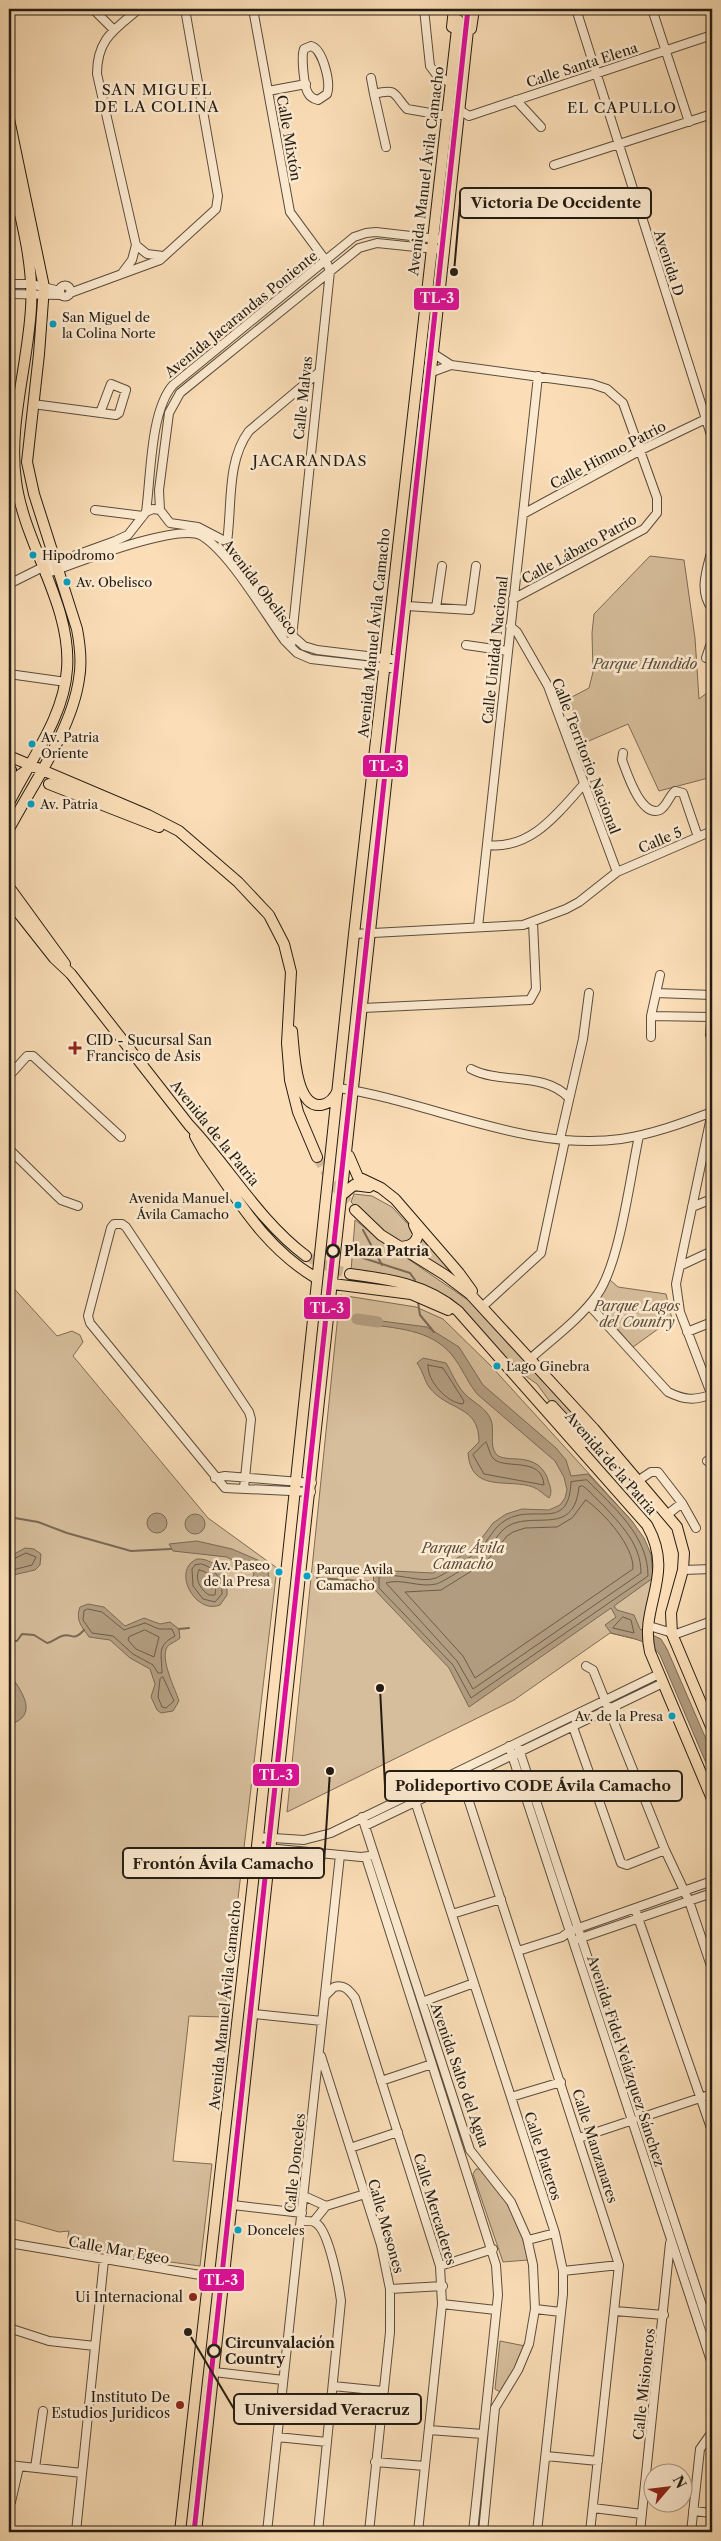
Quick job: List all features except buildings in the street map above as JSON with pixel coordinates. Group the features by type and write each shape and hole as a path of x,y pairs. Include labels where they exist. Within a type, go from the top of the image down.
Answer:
{"main road":[{"path":"442,150 442,115 454,9"},
{"path":"453,171 474,9"},
{"path":"709,9 712,13"},
{"name":"Avenida Manuel Ávila Camacho","path":"180,2532 257,1842 316,1278 339,1088 354,934 442,150 463,20 446,245 370,932 358,1091 342,1194 196,2532"},
{"path":"9,119 44,291 27,462 34,494 77,629 80,678 73,708 9,828"},
{"path":"9,166 26,246 31,289 30,320 15,440 12,482 22,506 65,634 68,660 66,682 57,714 9,803"},
{"path":"9,756 27,768 41,769 148,815 194,843 245,888 274,922 284,944 291,972 290,1010 286,1043 290,1080 298,1112 317,1157"},
{"path":"9,783 27,768"},
{"path":"49,784 194,843"},
{"name":"Avenida de la Patria","path":"9,887 59,953 71,974 189,1124 210,1147 274,1228 306,1256"},
{"name":"Avenida de la Patria","path":"9,901 54,958 71,974"},
{"path":"290,1010 299,1083 303,1095 310,1103 323,1105 333,1098 339,1088"},
{"path":"189,1124 204,1152 272,1245 298,1268 316,1278"},
{"path":"348,1150 356,1174 364,1182 386,1191 395,1199 459,1273 482,1307"},
{"path":"342,1194 348,1188 358,1185 372,1188 390,1198 418,1233 413,1243 398,1247"},
{"name":"Avenida de la Patria","path":"355,1210 373,1228 398,1247 445,1275 482,1307 668,1514 682,1539 684,1553 683,1570 671,1614 672,1634 712,1729"},
{"name":"Avenida de la Patria","path":"350,1274 394,1280 426,1290 447,1302 474,1328 640,1515 654,1537 658,1550 659,1576 648,1633 650,1652 712,1799"},
{"path":"333,1284 421,1297 448,1310 474,1328"},
{"path":"312,1322 313,1358 322,1357 326,1347"},
{"path":"507,1366 538,1392 583,1441 589,1442 593,1440 596,1436 594,1430"},
{"path":"238,2011 246,2017 252,2032"}],"street":[{"path":"93,9 114,30"},
{"path":"123,272 132,260 136,245 98,74 100,48 114,30 139,9"},
{"path":"9,284 60,293 66,296 70,291 160,260 213,214 218,203 201,94 184,9"},
{"name":"Calle Mixtón","path":"253,9 290,212 326,261 330,271"},
{"path":"424,9 430,66 436,74 446,81"},
{"name":"Avenida D","path":"576,9 635,199 709,418 712,438"},
{"path":"652,9 689,122"},
{"name":"Calle Santa Elena","path":"461,111 469,116 712,35"},
{"path":"306,47 316,47 321,54 328,92 323,98 315,99 308,93 306,84 302,55 306,47"},
{"path":"371,78 386,147"},
{"path":"268,91 306,84"},
{"path":"374,94 391,91 396,93 406,110 442,115"},
{"path":"516,100 541,127"},
{"path":"554,165 712,114"},
{"path":"594,214 635,199"},
{"name":"Avenida Jacarandas Poniente","path":"145,514 160,408 173,385 354,238 366,233 446,245"},
{"name":"Avenida Jacarandas Poniente","path":"160,510 159,490 171,407 180,393 359,248 377,243 432,243"},
{"path":"136,245 151,255 165,255"},
{"name":"Calle Malvas","path":"291,647 330,271"},
{"path":"9,294 31,289"},
{"name":"Calle Lábaro Patrio","path":"434,354 451,365 592,384 612,393 623,403 657,498 657,513 644,529 513,599"},
{"path":"203,361 210,369"},
{"name":"Calle Lábaro Patrio","path":"432,372 451,365"},
{"path":"224,556 235,460 242,440 249,431 318,373"},
{"name":"Calle Unidad Nacional","path":"478,927 538,376"},
{"path":"33,404 100,413"},
{"name":"Calle Himno Patrio","path":"523,514 641,450 709,418"},
{"path":"134,545 129,542 128,535 145,514 153,509 160,510 170,523 170,528 163,535"},
{"path":"95,510 145,514"},
{"name":"Avenida Obelisco","path":"170,523 206,530 226,546 293,637 304,646 400,665"},
{"name":"Avenida Obelisco","path":"9,584 44,570 163,535 185,532 197,534 211,543 224,556 291,647 311,659 385,663"},
{"name":"Avenida Obelisco","path":"57,566 128,535"},
{"path":"712,549 704,594 712,609"},
{"path":"436,608 442,566"},
{"path":"407,606 470,610 476,566"},
{"name":"Calle Territorio Nacional","path":"510,626 517,632 548,686 617,872"},
{"path":"706,658 712,640"},
{"path":"466,645 508,651"},
{"path":"9,674 66,682"},
{"path":"623,753 622,760 643,804 651,811 661,809 672,794 679,790 683,792 698,837"},
{"path":"486,845 501,846 518,841 540,830 584,784"},
{"name":"Calle 5","path":"354,934 523,925 579,902 617,872 712,831"},
{"path":"363,1008 530,1000 536,989 533,922"},
{"path":"651,1037 651,1016 660,975"},
{"path":"482,1307 541,1253 563,1140 569,1098 583,1039 589,993"},
{"path":"656,993 712,996"},
{"path":"710,1035 712,1007"},
{"path":"651,1016 711,1017"},
{"path":"9,1076 27,1056 33,1056 121,1137"},
{"path":"471,1069 485,1075 547,1084 562,1090 569,1098"},
{"path":"339,1088 358,1091 504,1128 563,1140 602,1140 639,1136 712,1112"},
{"path":"589,1305 668,1392 685,1399 712,1395 687,1332 676,1294 680,1266 712,1112"},
{"path":"530,1359 589,1305 604,1283 613,1261 639,1136"},
{"path":"9,1149 61,1200 78,1206"},
{"path":"692,1207 712,1199"},
{"path":"244,1488 251,1419 249,1412 126,1227 122,1224 114,1224 111,1228 88,1320 225,1488 294,1492 311,1487"},
{"path":"680,1266 712,1251"},
{"path":"687,1332 712,1322"},
{"path":"639,1480 651,1472 658,1472 682,1503 696,1528"},
{"path":"216,1478 225,1476 296,1481 311,1487"},
{"path":"668,1514 682,1503"},
{"path":"683,1570 711,1571"},
{"path":"648,1633 681,1633 712,1621"},
{"path":"586,1666 593,1670 666,1850 689,1901 712,1969"},
{"path":"272,1843 322,1836 605,1700 661,1679"},
{"path":"365,1826 574,1727 661,1679"},
{"path":"574,1727 621,1863 627,1865 666,1850"},
{"name":"Avenida Fidel Velázquez Sánchez","path":"513,1745 556,1860 582,1938 636,2119 643,2154 712,2364"},
{"name":"Avenida Fidel Velázquez Sánchez","path":"516,1754 516,1766 585,1977 636,2119 651,2151 712,2336"},
{"name":"Calle Manzanares","path":"462,1780 619,2265 590,2532"},
{"name":"Calle Plateros","path":"415,1801 555,2233 563,2271 561,2312 537,2532"},
{"name":"Avenida Salto del Agua","path":"362,1817 470,2150 511,2202 528,2240 536,2278 535,2309 524,2357 495,2408 483,2532"},
{"path":"322,1836 318,1846 324,1853"},
{"path":"257,1842 324,1853 366,1857 372,1854 373,1849"},
{"name":"Calle Donceles","path":"267,2532 340,1855"},
{"name":"Avenida Salto del Agua","path":"366,1857 492,2249 498,2279 473,2532"},
{"path":"547,1862 556,1860"},
{"path":"518,1951 562,1937 578,1929 712,1881"},
{"path":"562,1937 573,1941 639,1920 712,1893"},
{"path":"452,1914 501,1899"},
{"path":"635,1909 712,2131"},
{"path":"390,1932 398,1929"},
{"path":"585,1977 593,1974"},
{"path":"422,2002 474,1983"},
{"name":"Calle Mercaderes","path":"325,1996 330,1990 338,1986 351,1992 440,2266 442,2304 418,2532"},
{"path":"254,2014 322,2021"},
{"name":"Calle Mesones","path":"319,2052 381,2245 390,2289 390,2332 369,2532"},
{"path":"381,2081 432,2064"},
{"path":"511,2098 561,2082"},
{"path":"441,2090 450,2087"},
{"path":"579,2138 712,2094"},
{"path":"350,2148 398,2132"},
{"path":"643,2154 651,2151"},
{"path":"470,2179 471,2169 475,2166 482,2167"},
{"path":"314,2221 326,2206 365,2194"},
{"path":"304,2196 326,2206"},
{"path":"233,2205 314,2221 322,2231 338,2279 340,2320 318,2532"},
{"path":"528,2240 555,2233"},
{"name":"Calle Misioneros","path":"640,2532 664,2315 670,2239"},
{"name":"Calle Mar Egeo","path":"9,2243 208,2278 224,2279"},
{"path":"440,2266 492,2249"},
{"path":"76,2532 104,2260"},
{"path":"563,2271 619,2265"},
{"path":"390,2289 442,2286"},
{"path":"442,2304 496,2310"},
{"path":"535,2309 561,2312"},
{"path":"615,2311 664,2315"},
{"path":"9,2328 48,2340 95,2346"},
{"path":"214,2372 283,2380"},
{"path":"488,2382 493,2392 506,2391"},
{"path":"333,2386 383,2391"},
{"path":"35,2468 43,2411"},
{"path":"429,2430 483,2434"},
{"path":"694,2502 700,2449 712,2432"},
{"path":"277,2438 327,2442"},
{"path":"546,2456 598,2462"},
{"path":"375,2462 425,2466"},
{"path":"9,2466 82,2473"},
{"path":"11,2502 18,2467"},
{"path":"476,2504 486,2505"},
{"path":"593,2508 642,2514"},
{"path":"694,2511 712,2512"},
{"path":"691,2532 693,2514"}],"green space":[{"name":"Parque Hundido","path":"650,556 684,560 695,638 699,699 712,689 712,777 659,791 628,724 582,744 566,700 589,688 593,672 592,633 594,614"},
{"path":"354,1194 372,1196 392,1207 466,1287 377,1227 351,1202"},
{"path":"355,1220 379,1239 468,1300 590,1432 585,1439 564,1421 537,1384 510,1365 459,1307 351,1271"},
{"name":"Parque Lagos del Country","path":"610,1280 618,1287 666,1294 672,1319 633,1347 596,1304"},
{"path":"9,1283 57,1336 72,1331 80,1335 83,1342 73,1356 208,1518 277,1568 224,2017 189,2016 173,2161 212,2164 200,2266 133,2257 67,2243 69,2231 59,2232 9,2218"},
{"name":"Parque Ávila Camacho","path":"340,1295 416,1307 443,1319 491,1366 632,1521 651,1554 653,1578 644,1641 610,1633 514,1700 287,1812"},
{"path":"476,2169 481,2169 511,2211 521,2233 528,2260 503,2262 473,2174"},
{"path":"500,2341 525,2346 513,2378 505,2389 500,2392 495,2389"}],"water":[{"path":"363,1320 427,1327 459,1347 483,1385 556,1448 566,1460 571,1476 588,1474 632,1521 644,1538 651,1554 653,1578 614,1606 617,1610 634,1615 640,1629 661,1639 667,1649 712,1753 712,1777 660,1655 644,1642 611,1633 605,1625 616,1617 611,1608 469,1707 449,1668 374,1589 373,1570 433,1573 475,1547 493,1523 506,1514 522,1509 549,1510 560,1505 565,1498 567,1490 564,1477 555,1461 477,1394 456,1360 443,1346 412,1331 365,1324"},
{"path":"423,1358 446,1363 464,1393 486,1412 492,1424 493,1446 496,1454 500,1457 531,1461 545,1472 551,1489 549,1498 533,1487 493,1482 476,1474 471,1466 468,1453 479,1442 478,1430 474,1421 468,1414 445,1401 429,1387 417,1363"},
{"path":"157,1513 164,1516 167,1523 164,1530 157,1533 150,1530 147,1523 150,1516"},
{"path":"195,1514 202,1517 205,1524 202,1531 195,1534 188,1531 185,1524 188,1517"},
{"path":"197,1541 232,1549 267,1564 269,1579 263,1586 251,1584 254,1573 227,1557 173,1551 169,1544"},
{"path":"25,1548 34,1549 41,1554 40,1565 35,1570 9,1576 9,1557"},
{"path":"197,1559 216,1565 226,1582 227,1595 220,1605 202,1604 189,1590 186,1572 189,1565"},
{"path":"88,1604 104,1607 125,1626 144,1618 160,1624 170,1622 179,1629 180,1638 167,1647 165,1653 169,1674 179,1701 173,1711 161,1713 157,1710 151,1697 155,1684 150,1669 130,1658 110,1640 89,1637 78,1616 80,1607"},
{"path":"9,1673 23,1695 26,1709 24,1715 18,1721 9,1725"}],"waterway":[{"path":"363,1230 382,1265"},
{"path":"360,1257 410,1273 415,1280"},
{"path":"418,1302 420,1315 434,1332"},
{"path":"357,1319 378,1322"},
{"path":"9,1517 38,1522 67,1533 131,1551 171,1549"},
{"path":"317,1578 375,1582"},
{"path":"179,1629 189,1628"},
{"path":"9,1640 17,1641 22,1634 34,1635 47,1643 65,1635 77,1636 84,1630"}],"tunnel":[{"path":"317,1157 334,1185 355,1210"},
{"path":"306,1256 333,1269 350,1274"}],"transit line":[{"name":"TL-3","path":"194,2532 468,9"}],"place":[{"name":"Victoria De Occidente","path":"454,272"},
{"name":"San Miguel de la Colina Norte","path":"53,324"},
{"name":"Hipodromo","path":"33,555"},
{"name":"Av. Obelisco","path":"67,582"},
{"name":"Av. Patria Oriente","path":"32,744"},
{"name":"Av. Patria","path":"31,804"},
{"name":"CID - Sucursal San Francisco de Asis","path":"75,1048"},
{"name":"Avenida Manuel Ávila Camacho","path":"238,1205"},
{"name":"Plaza Patria","path":"333,1251"},
{"name":"Lago Ginebra","path":"497,1366"},
{"name":"Av. Paseo de la Presa","path":"279,1572"},
{"name":"Parque Avila Camacho","path":"307,1576"},
{"name":"Polideportivo CODE Ávila Camacho","path":"380,1688"},
{"name":"Av. de la Presa","path":"672,1716"},
{"name":"Frontón Ávila Camacho","path":"330,1771"},
{"name":"Donceles","path":"238,2230"},
{"name":"Ui Internacional","path":"193,2297"},
{"name":"Universidad Veracruz","path":"188,2332"},
{"name":"Circunvalación Country","path":"214,2351"},
{"name":"Instituto De Estudios Juridicos","path":"180,2405"}],"district":[{"name":"SAN MIGUEL DE LA COLINA","path":"157,98"},
{"name":"EL CAPULLO","path":"622,108"},
{"name":"JACARANDAS","path":"310,461"}]}
